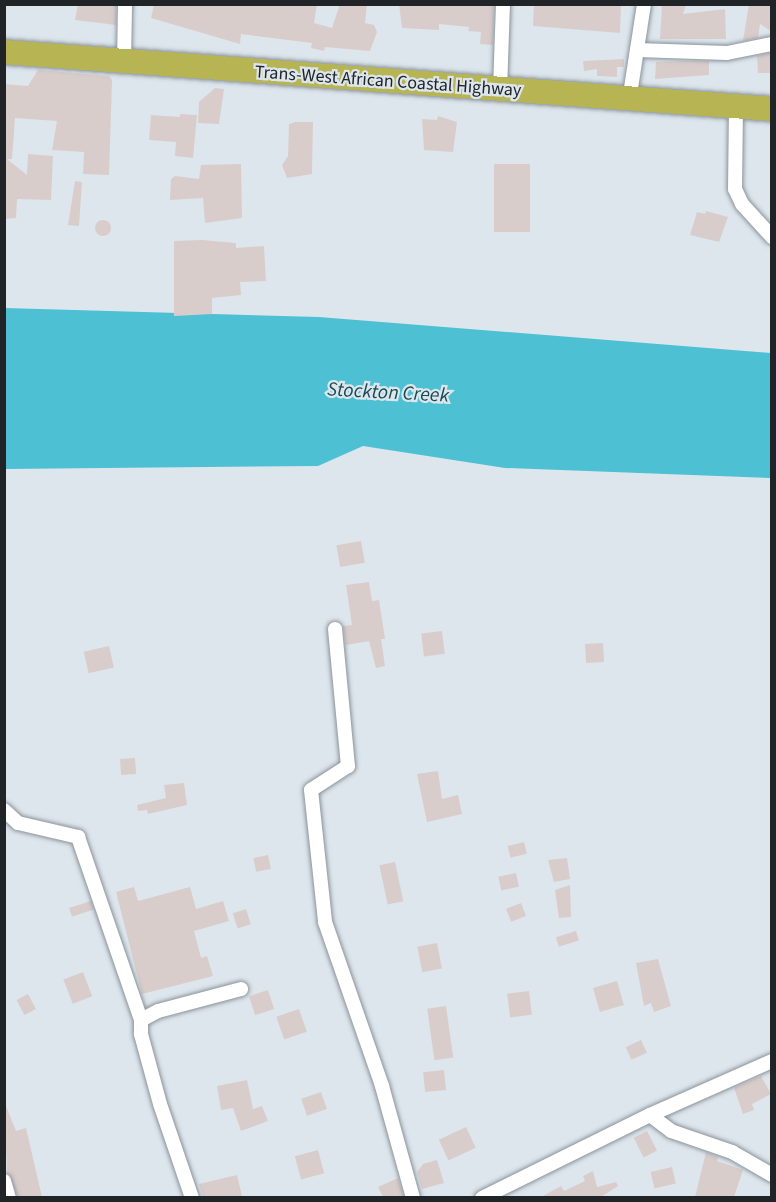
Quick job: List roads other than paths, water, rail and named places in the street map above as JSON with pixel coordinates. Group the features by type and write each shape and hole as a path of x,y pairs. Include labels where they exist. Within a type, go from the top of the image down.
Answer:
{"highway":[{"name":"Trans-West African Coastal Highway","path":"4,52 630,101 771,109"}],"street":[{"path":"124,63 125,4"},
{"path":"500,90 502,4"},
{"path":"630,101 644,4"},
{"path":"637,50 728,52 771,44"},
{"path":"736,107 735,189 742,204 771,237"},
{"path":"335,629 348,766 311,790 325,922 382,1086 413,1197"},
{"path":"4,810 18,823 78,837 141,1020 141,1034 163,1114 192,1197"},
{"path":"141,1020 158,1011 241,989"},
{"path":"482,1197 650,1115 771,1061"},
{"path":"650,1115 671,1131 732,1152 771,1175"},
{"path":"4,1181 9,1197"}],"water":[{"name":"Stockton Creek","path":"5,308 319,317 771,353 771,478 505,468 363,446 318,466 5,469"}]}
